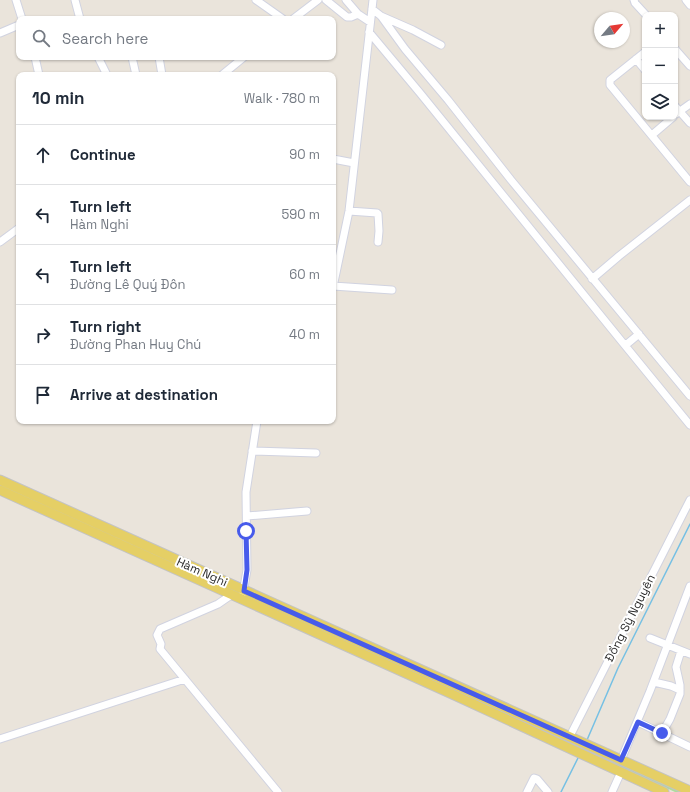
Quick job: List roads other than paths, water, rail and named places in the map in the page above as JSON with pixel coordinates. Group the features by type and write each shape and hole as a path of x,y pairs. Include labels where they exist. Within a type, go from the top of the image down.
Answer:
{"main road":[{"name":"Hàm Nghi","path":"0,480 664,792"},
{"name":"Hàm Nghi","path":"0,490 231,594 243,595 570,736 690,791"}],"street":[{"path":"16,0 21,16"},
{"path":"75,0 79,16"},
{"path":"256,0 279,16"},
{"path":"297,16 318,0"},
{"path":"326,0 347,17 358,14"},
{"path":"346,0 358,14 370,22"},
{"path":"336,254 349,211 373,0"},
{"path":"634,0 644,12"},
{"path":"686,0 690,5"},
{"path":"372,9 381,16 442,45"},
{"path":"381,16 405,49 592,279 631,340 690,425"},
{"path":"0,33 16,26"},
{"path":"369,32 631,340 690,396"},
{"path":"678,52 690,66"},
{"path":"642,54 610,80 610,85 690,182"},
{"path":"636,59 642,66"},
{"path":"36,60 38,72"},
{"path":"100,60 106,72"},
{"path":"133,60 135,72"},
{"path":"160,60 162,72"},
{"path":"226,72 240,60"},
{"path":"678,111 690,104"},
{"path":"678,114 690,123"},
{"path":"652,135 668,120"},
{"path":"336,160 354,163"},
{"path":"592,279 690,200"},
{"path":"349,211 377,212 378,242"},
{"path":"0,242 16,230"},
{"path":"336,286 392,290"},
{"path":"243,595 247,570 246,492 257,424"},
{"path":"252,452 316,453"},
{"name":"Đồng Sỹ Nguyên","path":"570,736 690,500"},
{"path":"247,516 306,511"},
{"path":"621,760 654,682 690,586"},
{"path":"231,594 218,604 162,627 157,636 161,644 160,649 278,792"},
{"path":"650,638 690,654"},
{"path":"662,733 677,702 680,690 676,667 681,651"},
{"path":"0,739 185,679"},
{"path":"654,682 680,690"},
{"path":"638,722 690,747"},
{"path":"612,792 621,772"},
{"path":"527,792 534,778 537,779 548,792"}],"waterway":[{"path":"587,740 618,668 690,524"},
{"path":"561,792 579,756"}]}
